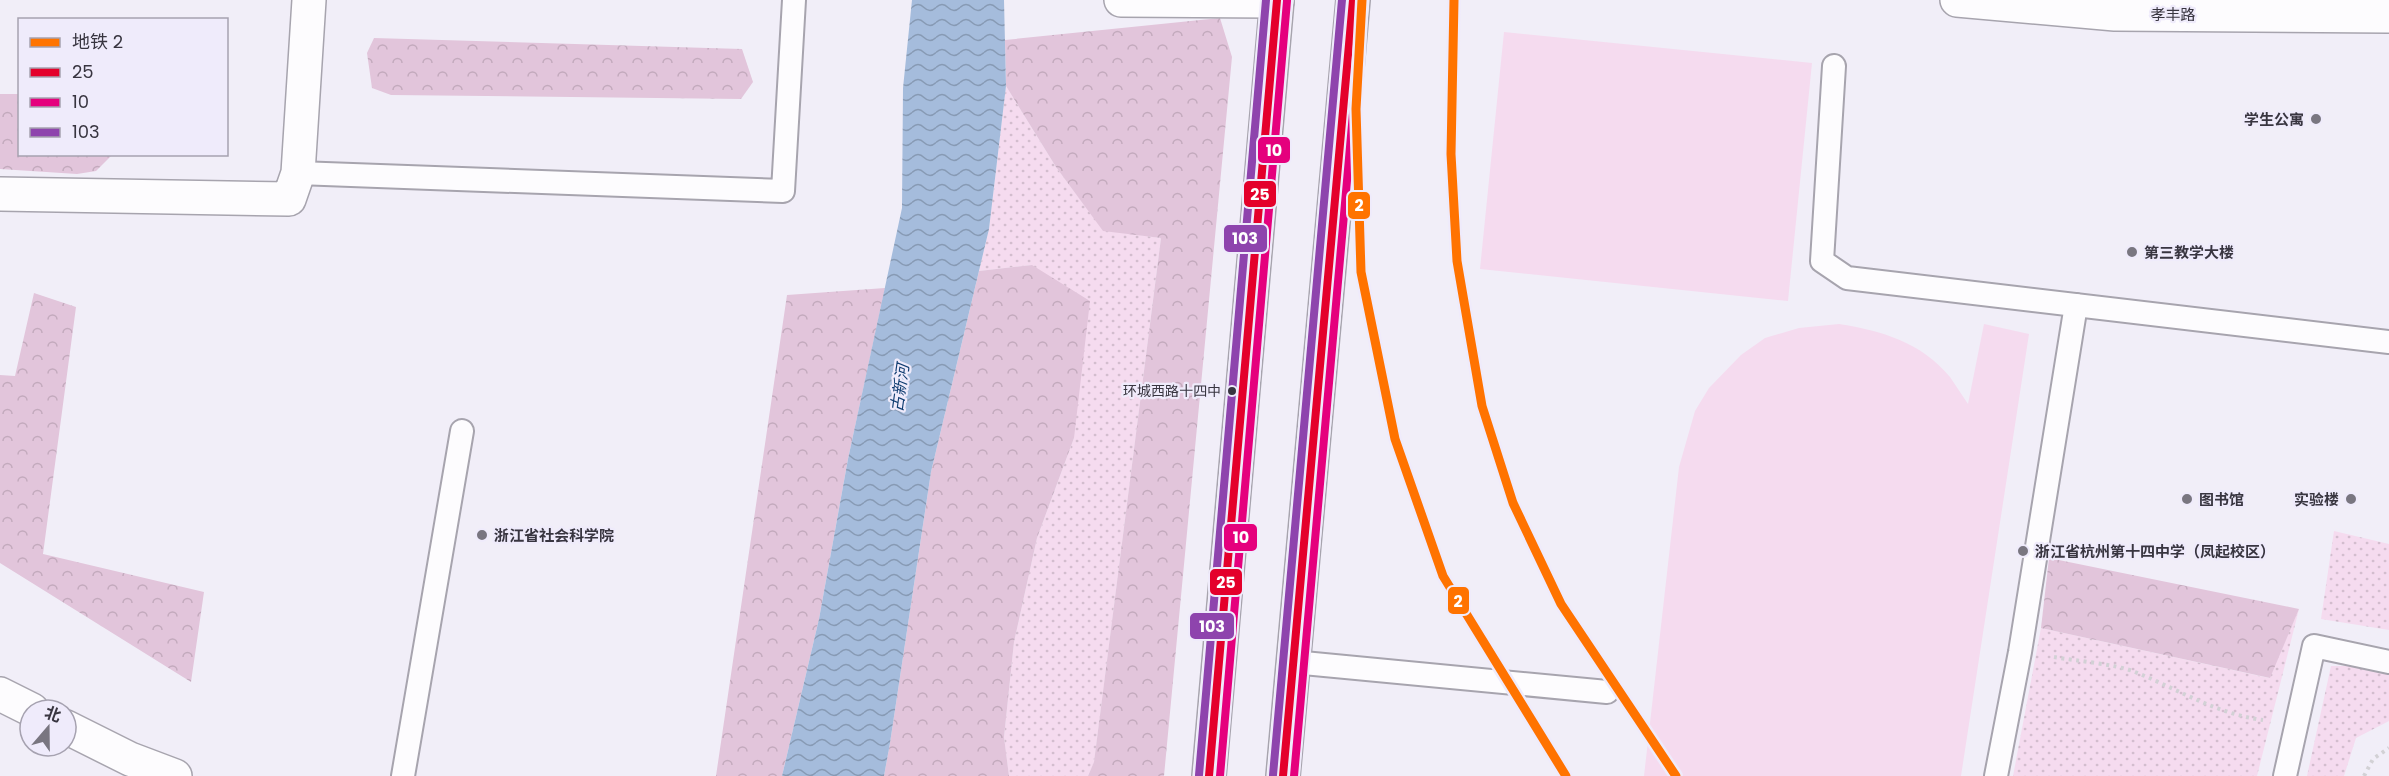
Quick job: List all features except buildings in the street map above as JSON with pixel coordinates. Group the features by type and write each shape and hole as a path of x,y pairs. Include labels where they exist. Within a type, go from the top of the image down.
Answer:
{"main road":[{"path":"0,194 289,199 298,173 309,0"},
{"path":"1121,0 1277,0 1209,776"},
{"path":"1283,776 1353,0"},
{"name":"孝丰路","path":"1957,0 2115,14 2389,16"},
{"path":"0,694 18,703"},
{"path":"78,733 130,759 175,776"}],"lane":[{"path":"298,173 783,191 794,0"},
{"path":"1833,66 1822,261 1847,278 2389,342"},
{"path":"1996,776 2020,652 2076,305"},
{"path":"403,776 462,431"},
{"path":"2285,776 2314,646 2389,662"},
{"path":"1293,663 1607,692"}],"path":[{"path":"2020,652 2133,670 2199,702 2242,717 2297,724"},
{"path":"2364,776 2373,759 2389,748"}],"shaded area":[{"path":"1504,32 1812,63 1788,301 1480,269"},
{"path":"1006,86 1056,167 1103,230 1161,238 1094,763 1088,776 1009,776 1004,737 1014,642 1037,538 1074,438 1032,265 979,271 989,229"},
{"path":"1839,324 1870,330 1900,340 1926,355 1950,377 1968,404 1984,324 2029,334 1961,776 1644,776 1679,467 1695,411 1709,388 1741,355 1765,338 1799,328"},
{"path":"2334,531 2389,544 2389,630 2321,619"},
{"path":"2299,609 2257,776 2013,776 2041,628 2269,678"},
{"path":"2331,666 2389,666 2389,721 2356,738 2344,776 2307,776"}],"green space":[{"path":"1220,18 1232,57 1164,776 1088,776 1094,762 1161,238 1103,231 1056,167 1006,86 1005,40"},
{"path":"374,38 742,49 753,82 741,99 391,95 372,88 367,53"},
{"path":"0,94 18,94 18,156 111,156 96,171 77,174 0,169"},
{"path":"1032,265 1090,301 1074,438 1037,538 1014,642 1004,737 1009,776 884,776 931,472 979,271"},
{"path":"885,288 848,459 819,619 782,776 716,776 787,295"},
{"path":"34,293 76,307 43,554 204,592 191,682 0,563 0,375 15,376"},
{"path":"2049,558 2299,609 2270,678 2041,628"}],"water":[{"name":"古新河","path":"912,0 1004,0 1006,86 989,229 931,472 884,776 782,776 819,619 848,459 902,208 903,88"}],"metro line":[{"name":"2","path":"1362,0 1356,109 1361,272 1395,439 1443,576 1566,776"},
{"name":"2","path":"1454,0 1451,154 1457,261 1482,406 1513,503 1561,604 1676,776"}],"transit line":[{"name":"103","path":"1199,775 1266,0"},
{"name":"25","path":"1209,776 1277,0"},
{"name":"103","path":"1273,775 1342,0"},
{"name":"25","path":"1283,776 1353,0"},
{"name":"10","path":"1220,776 1287,1"},
{"name":"10","path":"1294,776 1363,1"}],"place":[{"name":"学生公寓","path":"2316,119"},
{"name":"第三教学大楼","path":"2132,252"},
{"name":"环城西路十四中","path":"1232,391"},
{"name":"图书馆","path":"2187,499"},
{"name":"实验楼","path":"2351,499"},
{"name":"浙江省社会科学院","path":"482,535"},
{"name":"浙江省杭州第十四中学（凤起校区）","path":"2023,551"}]}
